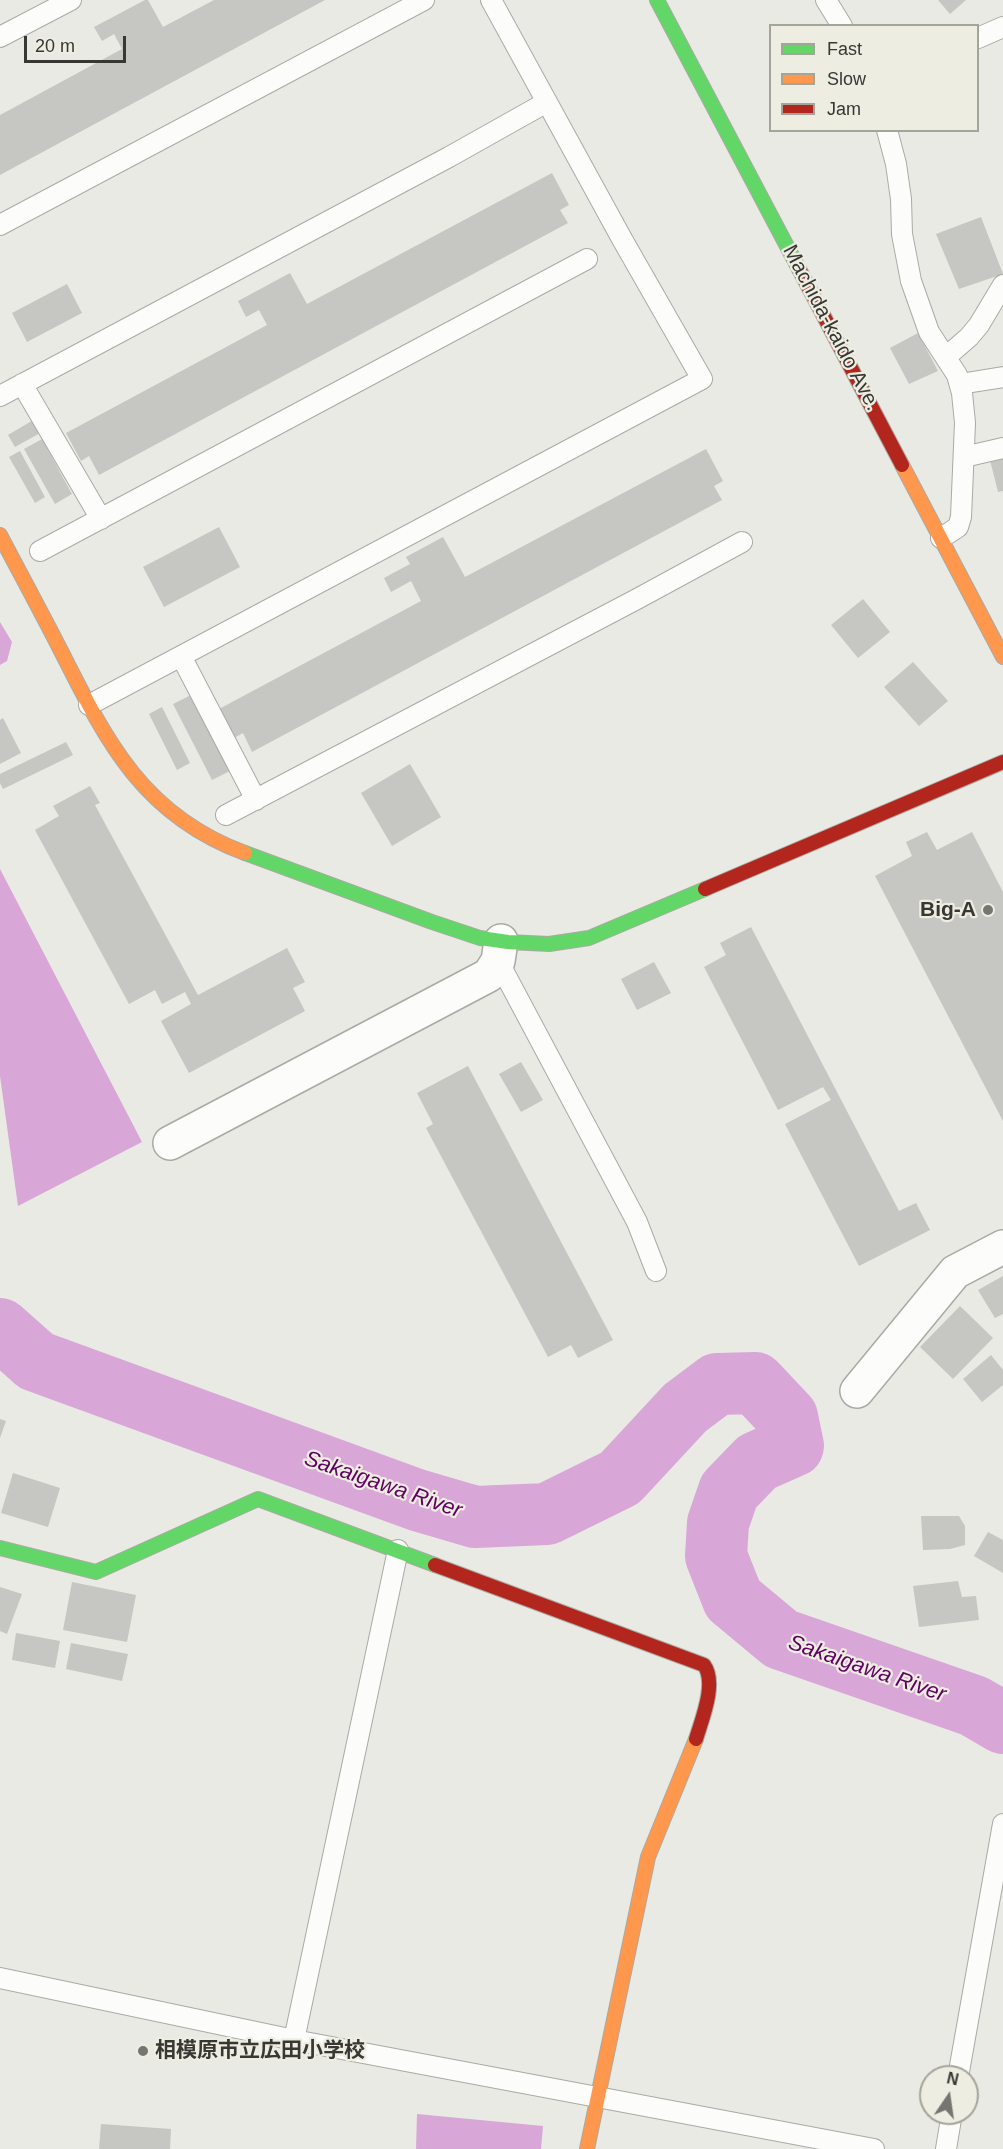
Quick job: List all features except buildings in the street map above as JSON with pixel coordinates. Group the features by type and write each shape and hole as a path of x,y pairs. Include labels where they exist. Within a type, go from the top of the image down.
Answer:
{"street":[{"name":"Machida-kaido Ave.","path":"657,0 1003,657"},
{"path":"0,535 107,738 129,772 180,820 208,837 237,850 480,938 499,951 590,938 1003,762"},
{"path":"170,1143 489,975 499,951"},
{"path":"857,1391 955,1272 1003,1247"},
{"path":"0,1548 96,1572 258,1499 704,1665 709,1672 710,1686 694,1748 648,1857 586,2149"}],"lane":[{"path":"0,37 70,0"},
{"path":"0,225 424,0"},
{"path":"89,705 702,379 491,0"},
{"path":"826,0 841,24"},
{"path":"979,38 1003,27"},
{"path":"0,396 449,157 547,102"},
{"path":"888,132 896,164 901,199 902,234 911,281 929,332 957,375 960,384 965,423 958,527 941,538"},
{"path":"40,551 587,259"},
{"path":"946,357 979,325 1003,285"},
{"path":"960,384 1003,377"},
{"path":"22,384 101,519"},
{"path":"964,458 1003,448"},
{"path":"225,815 742,542"},
{"path":"181,656 256,800"},
{"path":"499,951 637,1222 656,1271"},
{"path":"294,2040 398,1550"},
{"path":"960,2065 1003,1824"},
{"path":"0,1978 294,2040 874,2149"},
{"path":"946,2149 950,2125"}],"shaded area":[{"path":"0,622 12,642 7,661 0,665"},
{"path":"0,869 142,1142 18,1206 0,1076"},
{"path":"417,2114 543,2126 541,2149 416,2149"}],"waterway":[{"name":"Sakaigawa River","path":"0,1329 36,1361 417,1500 475,1517 547,1514 620,1478 685,1408 717,1384 755,1383 787,1417 793,1446 757,1462 729,1491 718,1523 716,1556 733,1599 781,1639 974,1706 1003,1723"}],"traffic: fast":[{"path":"657,0 799,269"},
{"path":"245,853 432,922 480,938 508,942 549,944 589,938 705,889"},
{"path":"0,1548 96,1572 258,1499 435,1565"}],"traffic: slow":[{"path":"902,465 1003,657"},
{"path":"0,535 94,714 131,771 153,796 179,818 209,837 245,853"},
{"path":"587,2149 648,1857 696,1739"}],"traffic: jam":[{"path":"799,269 902,465"},
{"path":"705,889 1003,762"},
{"path":"435,1565 704,1665 708,1673 709,1691 696,1739"}],"place":[{"name":"Big-A","path":"988,910"},
{"name":"相模原市立広田小学校","path":"143,2051"}]}
